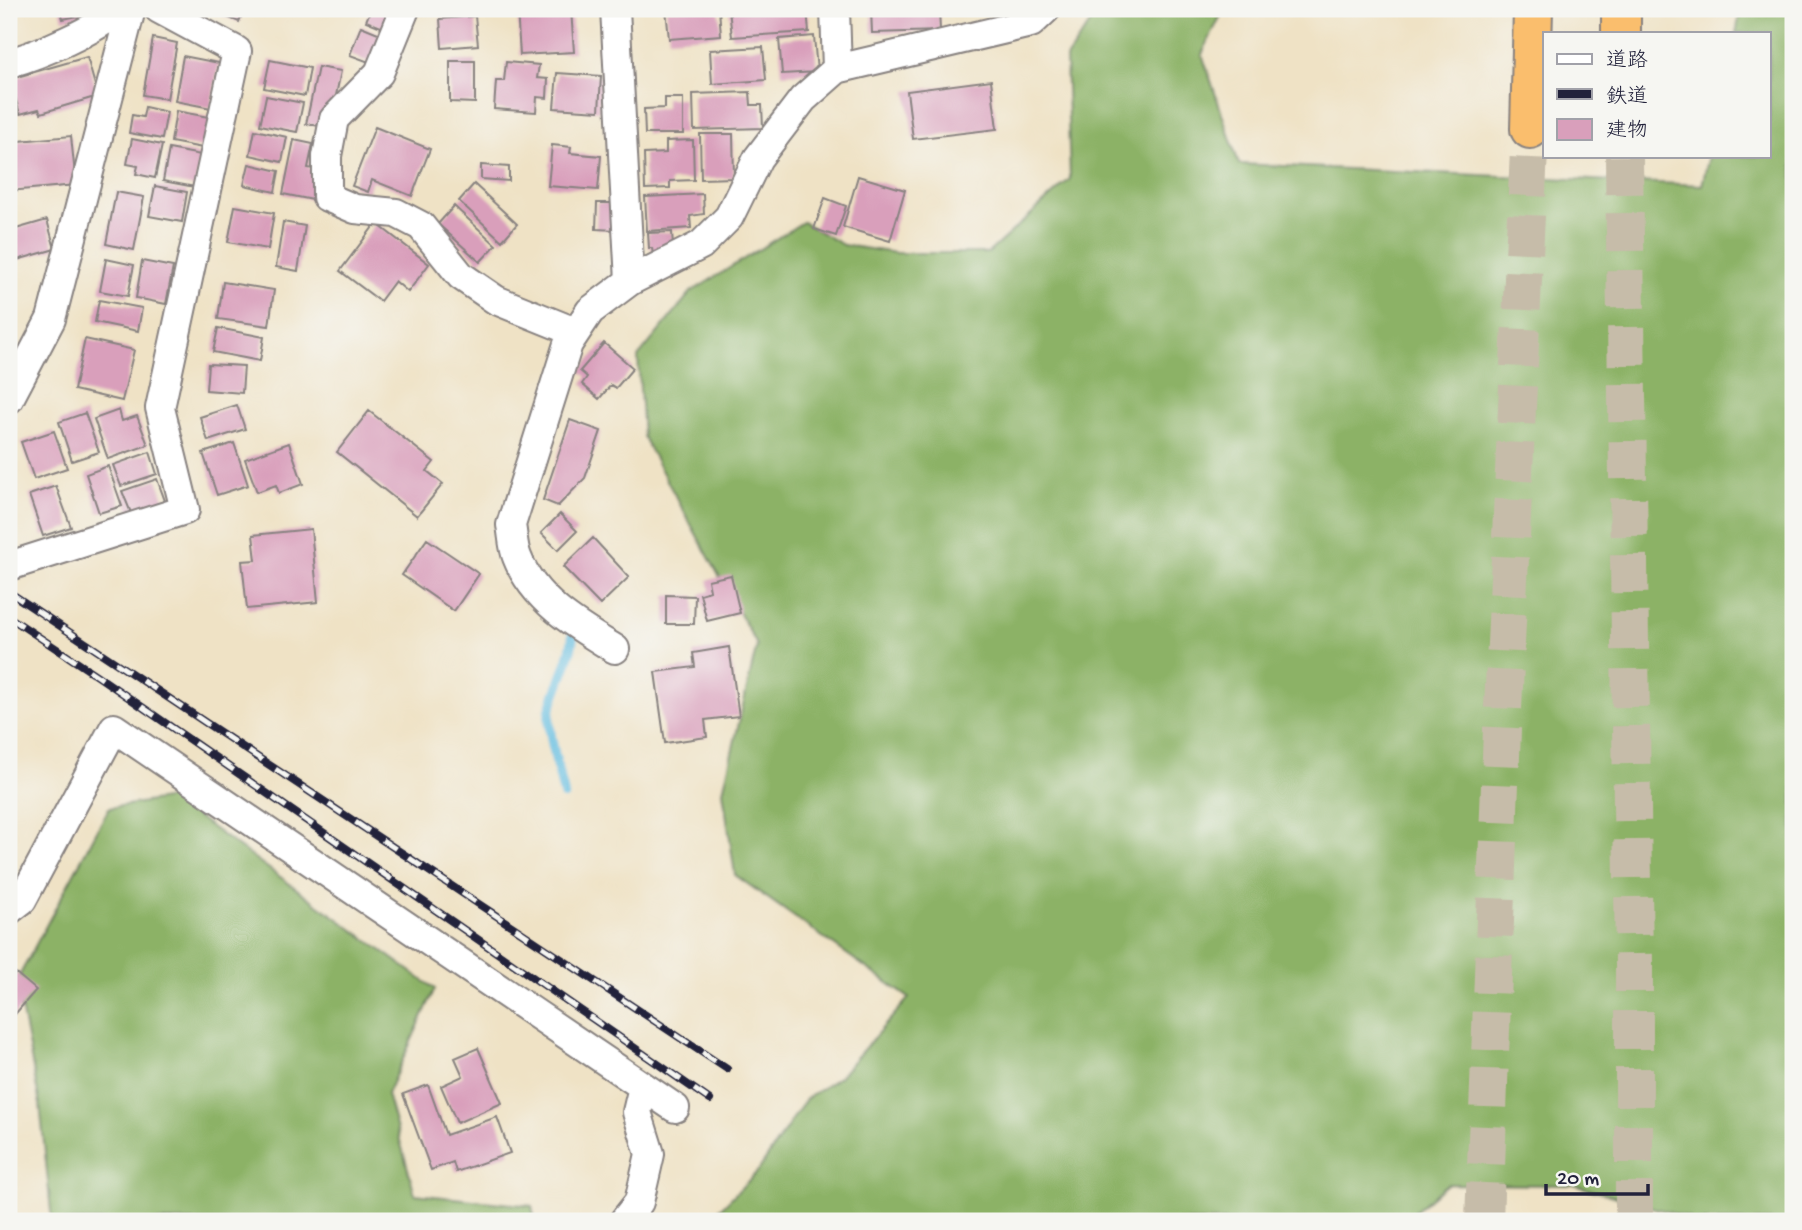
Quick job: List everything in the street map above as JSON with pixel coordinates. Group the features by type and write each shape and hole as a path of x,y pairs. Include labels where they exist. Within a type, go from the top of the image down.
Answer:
{"highway":[{"path":"1530,129 1533,9"},
{"path":"1621,9 1622,32"}],"street":[{"path":"9,63 107,20 120,9"},
{"path":"9,399 51,319 131,9"},
{"path":"9,566 185,510 160,408 237,51 159,9"},
{"path":"405,9 379,73 334,119 327,156 327,197 355,209 396,213 421,226 461,276 496,300 575,332"},
{"path":"615,9 630,281"},
{"path":"835,9 837,69"},
{"path":"615,649 568,621 528,579 516,555 511,524 568,344 575,332 590,311 630,281 701,244 729,217 758,158 803,99 837,69 1031,23 1046,9"},
{"path":"9,910 22,900 114,728 676,1108"},
{"path":"624,1221 639,1202 650,1154 637,1112 643,1087"}],"green space":[{"path":"1100,9 1224,9 1202,54 1239,164 1702,185 1709,158 1770,158 1770,32 1736,32 1741,9 1793,9 1793,1221 1692,1221 1690,1218 1574,1185 1447,1184 1404,1221 708,1221 758,1171 806,1099 840,1076 909,998 735,875 723,791 757,645 643,437 638,357 691,292 803,222 843,245 896,253 988,253 1070,179 1066,58"},
{"path":"171,798 435,989 387,1094 415,1194 532,1206 535,1221 52,1221 40,1104 16,982 109,808"}],"building":[{"path":"60,9 93,9 93,13 63,19"},
{"path":"207,9 244,9 239,22"},
{"path":"371,9 395,9 391,31 366,21"},
{"path":"517,9 571,9 574,52 520,55"},
{"path":"666,9 719,9 721,35 669,39"},
{"path":"729,9 807,9 809,32 732,37"},
{"path":"871,9 939,9 940,31 872,33"},
{"path":"475,16 478,45 442,48 440,19"},
{"path":"361,26 388,37 377,65 350,55"},
{"path":"814,36 817,72 782,74 779,39"},
{"path":"153,38 177,43 167,99 143,95"},
{"path":"763,47 766,80 712,84 710,50"},
{"path":"183,56 219,63 211,108 175,101"},
{"path":"87,57 98,96 41,113 39,109 20,114 10,79"},
{"path":"270,60 310,68 305,96 264,88"},
{"path":"450,61 475,61 475,103 450,102"},
{"path":"506,62 539,65 537,78 548,79 547,98 537,97 536,112 494,109 496,81 504,81"},
{"path":"318,67 341,71 334,105 320,126 306,124"},
{"path":"557,73 601,76 599,111 554,108"},
{"path":"991,80 997,129 913,139 907,91"},
{"path":"9,92 16,114 9,116"},
{"path":"750,92 751,105 762,105 763,128 694,130 693,94"},
{"path":"266,96 303,103 297,132 260,125"},
{"path":"665,98 683,98 683,134 645,134 644,109 665,108"},
{"path":"145,107 167,112 162,139 129,133 132,115 143,117"},
{"path":"176,111 214,118 208,149 171,142"},
{"path":"375,127 430,149 412,196 372,180 368,192 352,186"},
{"path":"255,130 287,137 282,162 250,155"},
{"path":"700,134 733,134 734,178 701,179"},
{"path":"71,136 76,185 9,191 9,142"},
{"path":"132,139 162,145 155,178 136,174 138,166 127,164"},
{"path":"294,140 313,144 308,168 318,170 313,200 283,194"},
{"path":"693,140 694,180 670,181 670,188 645,189 644,154 666,153 666,141"},
{"path":"552,145 571,147 570,153 601,156 598,190 548,186"},
{"path":"169,149 201,155 195,187 163,181"},
{"path":"249,164 279,171 275,192 244,185"},
{"path":"481,165 509,167 509,181 481,179"},
{"path":"858,176 905,190 890,241 843,227"},
{"path":"474,184 517,224 502,241 459,201"},
{"path":"155,186 187,192 182,222 149,216"},
{"path":"116,192 144,197 134,250 106,244"},
{"path":"703,194 704,214 690,216 691,228 647,231 645,197"},
{"path":"825,198 846,206 836,236 814,229"},
{"path":"597,203 618,203 617,230 596,229"},
{"path":"235,206 274,213 268,249 228,242"},
{"path":"454,206 496,245 480,262 438,224"},
{"path":"47,220 55,249 17,260 9,231"},
{"path":"283,222 305,226 298,271 276,267"},
{"path":"376,223 429,264 408,292 395,281 380,301 340,271"},
{"path":"672,232 673,247 665,247 665,255 653,255 652,248 649,248 648,233"},
{"path":"106,259 134,265 128,296 100,291"},
{"path":"142,261 173,267 166,304 136,298"},
{"path":"223,282 274,290 269,326 218,319"},
{"path":"99,300 142,308 138,331 95,322"},
{"path":"218,328 264,337 260,361 213,352"},
{"path":"85,339 134,350 122,401 74,390"},
{"path":"604,343 633,368 616,388 611,385 599,399 582,384 587,377 580,371"},
{"path":"208,364 244,366 242,393 206,390"},
{"path":"237,405 245,429 208,441 200,417"},
{"path":"119,410 122,421 137,416 148,445 108,459 94,419"},
{"path":"369,411 434,462 427,471 443,484 417,516 337,452"},
{"path":"85,413 99,452 72,461 59,422"},
{"path":"570,420 601,431 585,478 558,506 543,500"},
{"path":"54,431 67,468 34,479 21,442"},
{"path":"234,443 248,485 217,495 203,453"},
{"path":"289,443 303,484 279,493 276,485 257,492 245,459"},
{"path":"150,452 157,474 121,486 113,465"},
{"path":"108,466 122,506 99,513 86,474"},
{"path":"157,479 165,501 131,513 122,491"},
{"path":"56,486 71,527 43,536 29,495"},
{"path":"560,514 577,531 558,550 541,533"},
{"path":"311,529 318,602 247,609 242,561 256,560 253,535"},
{"path":"593,538 629,577 600,605 563,567"},
{"path":"427,539 479,574 454,611 402,575"},
{"path":"731,575 740,613 707,621 700,594 710,591 708,580"},
{"path":"666,595 695,596 694,624 666,624"},
{"path":"729,647 739,716 705,720 707,737 665,743 655,672 695,667 693,653"},
{"path":"16,973 36,990 9,1021 9,982"},
{"path":"478,1048 502,1103 457,1123 441,1086 463,1076 455,1058"},
{"path":"428,1085 446,1135 497,1117 510,1153 456,1172 453,1162 431,1170 403,1094"}],"waterway":[{"path":"564,795 549,718 570,651 573,631"}],"tunnel":[{"path":"1484,1221 1502,729 1530,129"},
{"path":"1624,158 1634,966 1634,1221"}],"railway":[{"path":"9,592 727,1069"},
{"path":"9,617 710,1100"}]}
